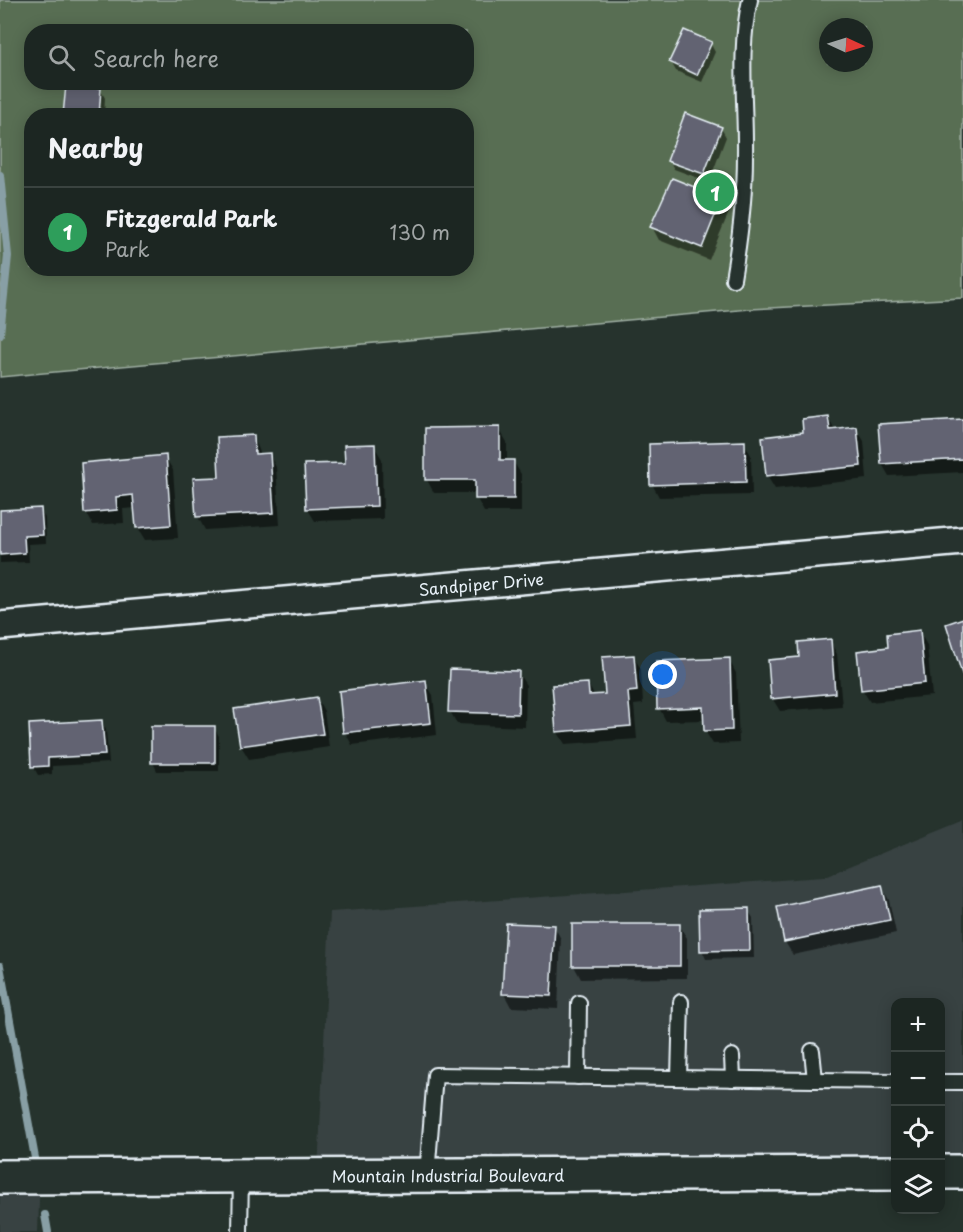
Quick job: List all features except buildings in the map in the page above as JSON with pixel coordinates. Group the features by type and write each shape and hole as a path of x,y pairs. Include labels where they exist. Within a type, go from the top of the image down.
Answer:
{"main road":[{"path":"945,1172 963,1172"},
{"name":"Mountain Industrial Boulevard","path":"0,1177 891,1173"}],"street":[{"name":"Sandpiper Drive","path":"0,626 963,541"}],"lane":[{"path":"733,279 741,232 746,156 743,51 750,0"},
{"path":"679,1078 681,1002"},
{"path":"578,1077 579,1003"},
{"path":"812,1051 815,1080"},
{"path":"732,1056 733,1079"},
{"path":"427,1175 435,1075 891,1082"},
{"path":"945,1082 963,1082"},
{"path":"240,1232 241,1176"}],"shaded area":[{"path":"963,820 963,1173 945,1173 945,998 891,998 891,1173 318,1173 330,912 823,877"},
{"path":"0,1171 40,1172 38,1232 0,1232"}],"green space":[{"path":"0,0 963,0 963,298 750,309 0,377"}],"waterway":[{"path":"0,175 8,256 0,334"},
{"path":"0,966 37,1169"},
{"path":"45,1215 48,1232"}],"place":[{"name":"Fitzgerald Park","path":"715,192"}]}
